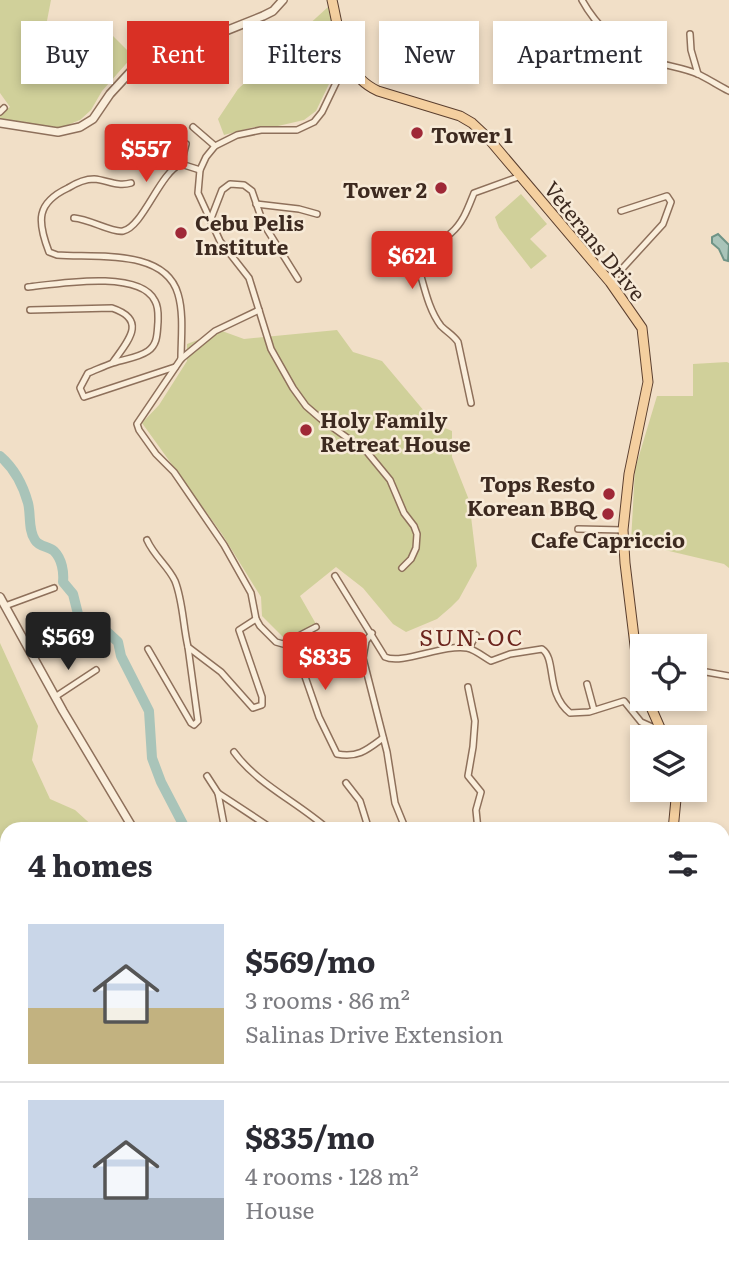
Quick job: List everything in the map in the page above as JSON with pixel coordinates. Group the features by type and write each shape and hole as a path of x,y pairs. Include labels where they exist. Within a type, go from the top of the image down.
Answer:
{"main road":[{"name":"Veterans Drive","path":"332,0 337,21"},
{"name":"Veterans Drive","path":"365,84 460,116 472,123 521,176 610,282 642,328 648,368 644,409 629,474 623,530 635,634"},
{"path":"674,822 676,802"}],"street":[{"path":"0,122 58,132 79,127 93,119 110,94 151,54 193,44 263,16 273,11 283,0"},
{"path":"582,0 593,17 632,52 644,59 698,74 729,91"},
{"path":"690,34 690,47 698,74"},
{"path":"336,84 322,113 314,122 297,130 261,130 237,135 215,146 200,170 198,193 220,241 249,278 271,349 293,388 306,406 321,419 367,452 390,480 404,513 417,534 416,548 411,559 402,568"},
{"path":"193,127 215,146"},
{"path":"181,164 186,144"},
{"path":"74,218 88,219 110,229 124,231 154,196 170,170 181,164 200,170"},
{"path":"471,403 458,342 441,326 431,308 418,265 422,256 452,233 461,222 474,193 521,176"},
{"path":"131,183 122,186 96,179 83,180 55,194 42,208 44,239 49,252 57,255 119,257 151,265 168,275 179,297 181,359"},
{"path":"211,221 222,190 230,184 244,185 252,191 263,223 299,279"},
{"path":"610,282 663,224 671,202 667,196 660,197 621,211"},
{"path":"256,204 317,214"},
{"path":"28,287 114,282 130,284 151,295 158,308 157,336 153,347 145,354 113,362 88,373 80,388 84,397 176,366"},
{"path":"30,310 112,308 121,311 130,317 132,332 113,362"},
{"path":"259,310 215,331 181,359 137,424 224,545 251,593 256,619 276,642 283,644 316,627"},
{"path":"578,529 623,530"},
{"path":"148,540 153,553 176,583 198,721 194,725 148,649"},
{"path":"335,576 372,633 380,654 389,660 443,649 469,648 491,661 510,654 542,649 547,652 553,688 563,708 572,714 624,701 646,725"},
{"path":"5,606 54,588"},
{"path":"0,597 55,697 129,822"},
{"path":"188,647 220,672 253,708 260,708 262,697 239,630 256,619"},
{"path":"372,633 366,641 363,657 383,738 395,803 402,822"},
{"path":"469,648 476,635"},
{"path":"292,639 319,717 337,754 355,756 383,738"},
{"path":"55,697 96,670"},
{"path":"707,672 729,677"},
{"path":"587,684 594,710"},
{"path":"468,687 475,721 468,776 481,792 476,810 477,822"},
{"path":"234,752 246,768 319,822"},
{"path":"207,776 218,793 223,822"},
{"path":"346,783 360,801 367,822"},
{"path":"218,793 262,822"}],"green space":[{"path":"0,0 51,0 47,21 21,21 21,84 108,84 91,110 80,120 60,128 0,120 0,114 10,107 0,93"},
{"path":"328,7 331,21 313,21"},
{"path":"113,36 127,50 127,63 113,79"},
{"path":"243,84 329,84 316,111 304,120 278,126 254,127 224,135 218,119"},
{"path":"521,194 547,224 530,239 547,256 531,269 499,228 495,217"},
{"path":"337,330 353,352 382,361 435,424 452,431 452,457 469,500 477,566 459,599 451,607 437,619 406,632 393,624 363,588 336,567 300,596 316,624 284,638 262,616 261,597 222,534 142,423 159,405 187,361 187,344 222,331 244,339"},
{"path":"727,362 729,568 724,564 631,542 635,469 657,396 693,396 693,364"},
{"path":"0,643 38,726 32,760 50,799 75,810 88,822 0,822"}],"shaded area":[{"path":"718,234 729,245 728,261 724,260 719,249 712,243 712,237"}],"waterway":[{"path":"0,456 14,471 23,490 35,540 54,551 59,558 63,582 73,594 79,618 105,630 118,642 121,656 149,711 152,758 182,822"}],"place":[{"name":"Tower 1","path":"417,133"},
{"name":"Tower 2","path":"441,188"},
{"name":"Cebu Pelis Institute","path":"181,233"},
{"name":"Holy Family Retreat House","path":"306,430"},
{"name":"Tops Resto Korean BBQ","path":"609,494"},
{"name":"Cafe Capriccio","path":"608,514"}],"district":[{"name":"SUN-OC","path":"472,636"}]}
